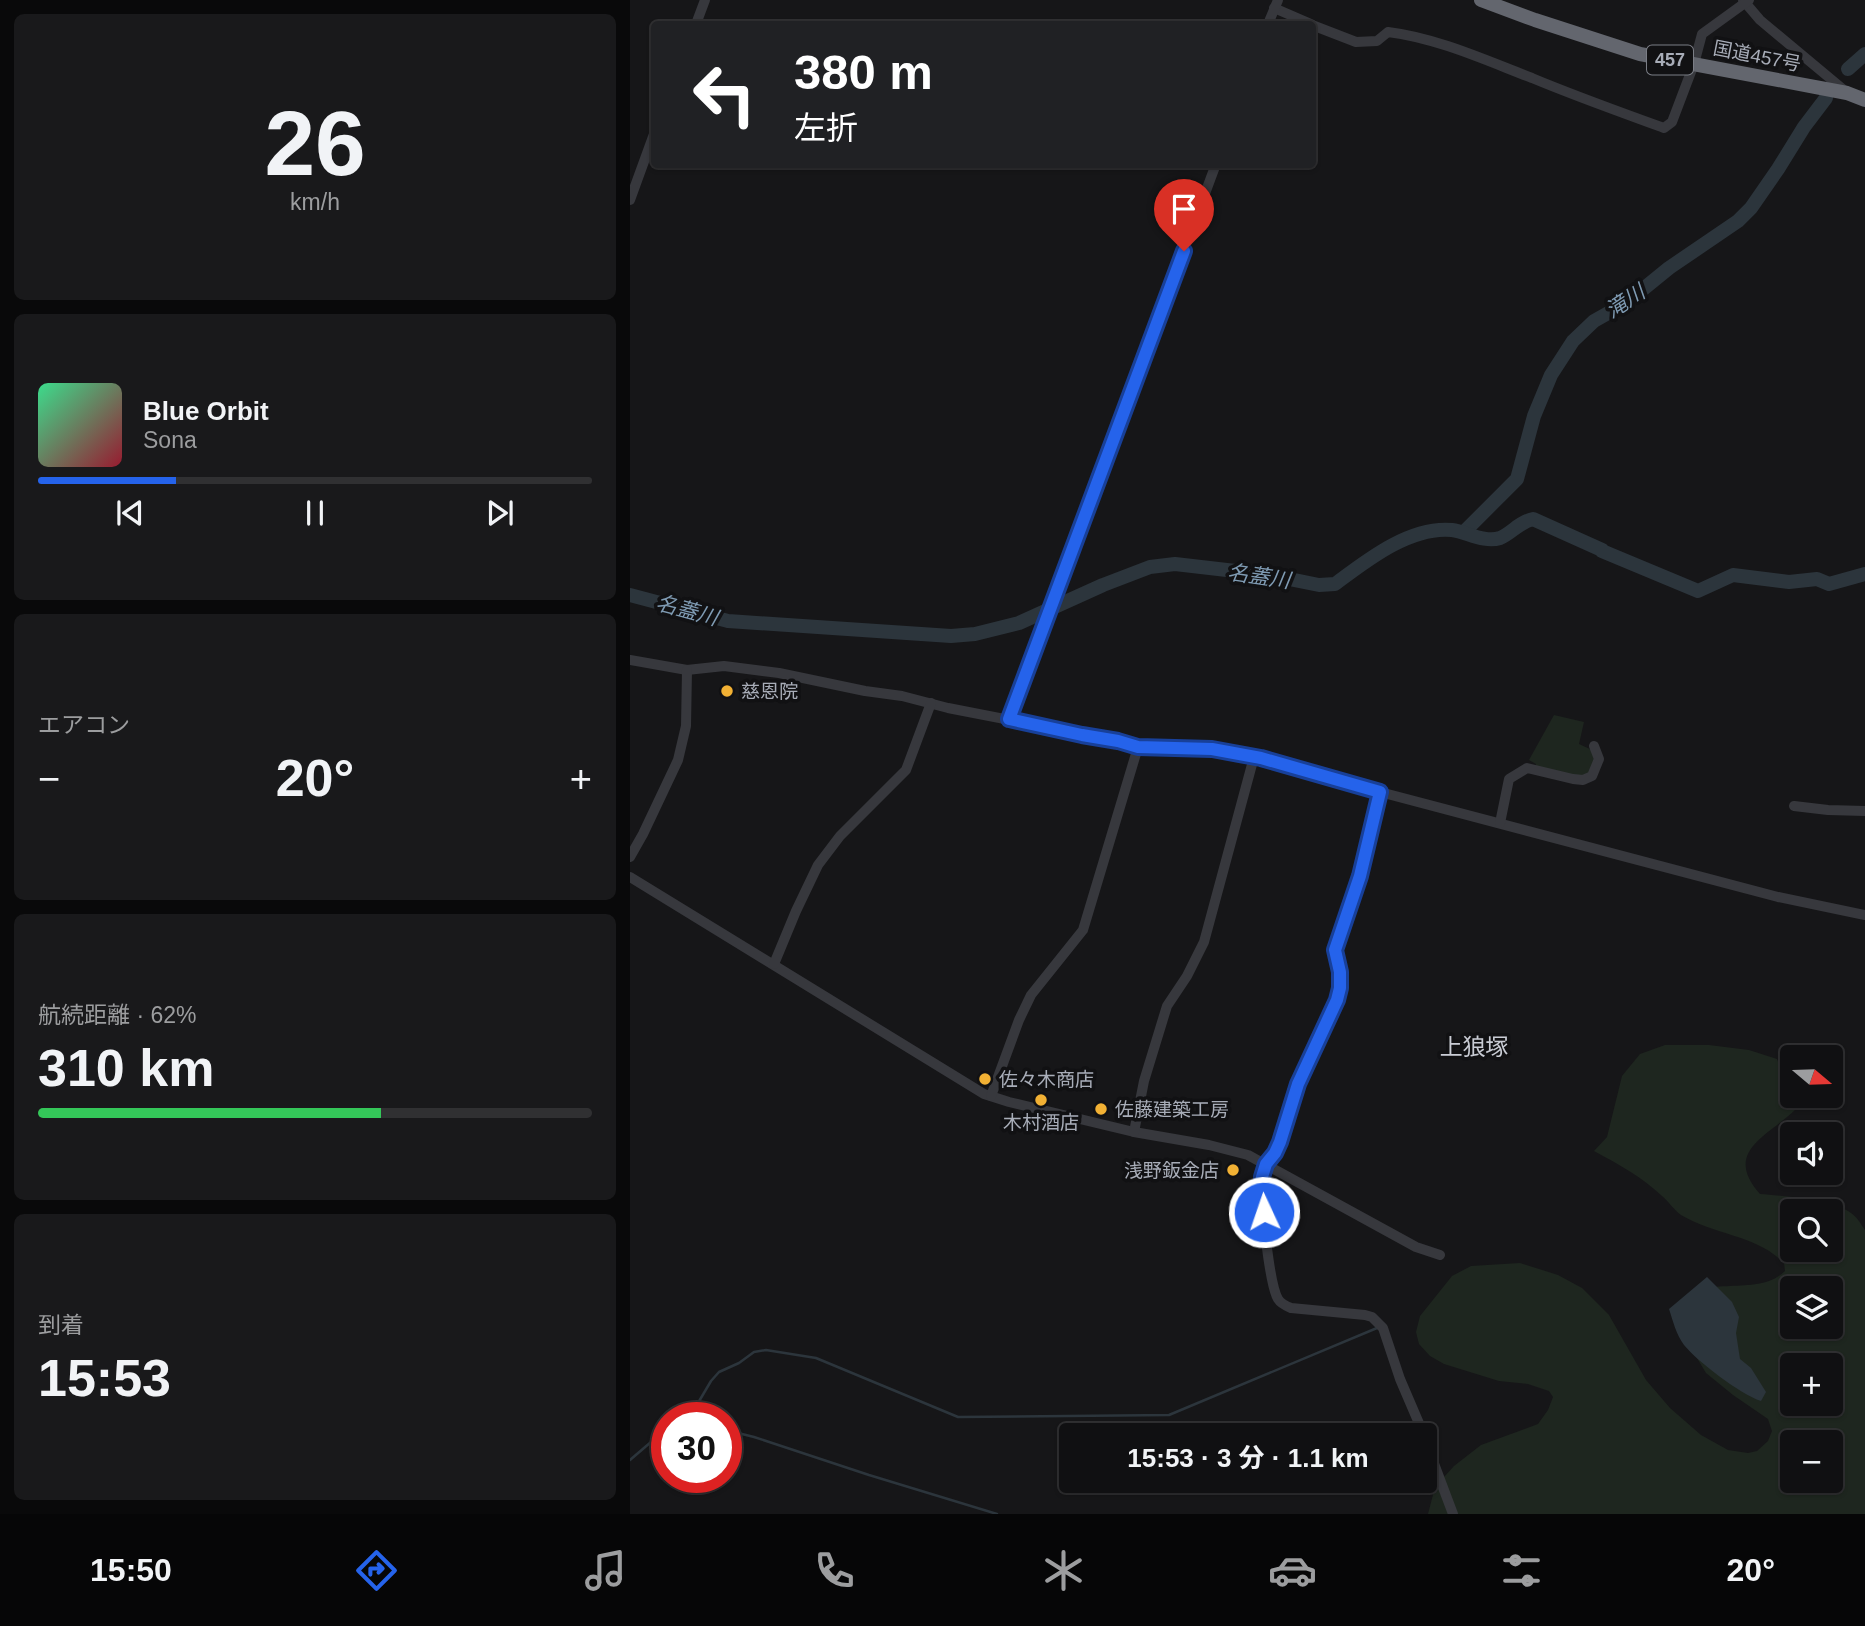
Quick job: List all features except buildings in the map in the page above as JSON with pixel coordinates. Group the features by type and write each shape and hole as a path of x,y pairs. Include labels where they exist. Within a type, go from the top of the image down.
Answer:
{"highway":[{"name":"国道457号","path":"1481,0 1640,54 1847,93 1865,100"}],"street":[{"path":"697,21 705,0"},
{"path":"1316,27 1356,42 1377,41 1388,32 1466,52 1664,128 1672,122 1694,64 1702,33 1746,1 1760,20 1847,93"},
{"path":"1269,21 1276,4 1305,21"},
{"path":"630,200 651,142"},
{"path":"1009,719 1215,168"},
{"path":"630,660 687,670 724,666 779,673 1138,747 1212,749 1254,757 1778,897 1865,915"},
{"path":"630,857 678,760 686,726 687,670"},
{"path":"774,964 818,865 840,836 906,770 931,703"},
{"path":"1500,823 1509,779 1527,768 1583,780 1592,776 1600,759 1594,746"},
{"path":"991,1096 1031,995 1083,930 1138,747"},
{"path":"1134,1132 1144,1081 1167,1006 1204,942 1254,757"},
{"path":"1380,792 1360,876 1335,950 1340,972 1337,1000 1298,1084 1280,1142 1266,1164 1262,1177 1264,1212 1269,1265 1278,1298 1291,1308 1372,1317 1382,1328 1419,1423"},
{"path":"1794,806 1865,811"},
{"path":"630,877 978,1091 1052,1113 1248,1155 1395,1236 1440,1255"},
{"path":"1437,1471 1453,1514"}],"shaded area":[{"path":"1554,715 1584,722 1579,744 1592,750 1597,757 1591,773 1584,778 1535,767 1536,764 1529,760"},
{"path":"1665,1045 1709,1045 1749,1050 1777,1059 1780,1066 1780,1108 1797,1108 1754,1145 1746,1166 1749,1179 1760,1194 1807,1199 1780,1199 1780,1260 1761,1246 1681,1215 1646,1183 1594,1151 1607,1137 1622,1076 1640,1054"},
{"path":"1843,1208 1855,1216 1865,1230 1865,1514 1428,1514 1433,1493 1437,1493 1437,1485 1454,1466 1481,1445 1538,1424 1553,1397 1549,1391 1528,1384 1499,1381 1444,1364 1430,1356 1419,1344 1416,1332 1420,1316 1452,1276 1471,1266 1520,1263 1558,1275 1582,1288 1609,1315 1646,1380 1670,1408 1701,1435 1728,1450 1748,1453 1757,1451 1768,1441 1772,1431 1768,1419 1706,1373 1685,1338 1678,1304 1701,1289 1760,1283 1773,1279 1785,1271 1784,1263 1843,1262"},
{"path":"1707,1277 1732,1302 1739,1317 1736,1333 1740,1359 1751,1368 1766,1392 1761,1401 1742,1392 1709,1368 1690,1352 1677,1332 1669,1309"}],"waterway":[{"name":"滝川","path":"1848,69 1865,54"},
{"name":"滝川","path":"1464,532 1517,479 1534,416 1551,375 1573,341 1594,321 1626,303 1669,268 1738,221 1751,208 1826,98"},
{"name":"名蓋川","path":"630,595 728,621 951,636 975,634 1019,623 1150,567 1175,564 1270,575 1319,585 1335,584 1390,546 1420,533 1452,530 1494,539 1533,519 1698,591 1733,575 1789,582 1817,579 1829,584 1865,574"},
{"path":"699,1402 719,1372 739,1363 754,1352 766,1350 816,1358 958,1417 1169,1415 1377,1328"},
{"path":"742,1434 997,1514"},
{"path":"630,1460 651,1442"}],"place":[{"name":"慈恩院","path":"727,691"},
{"name":"佐々木商店","path":"985,1079"},
{"name":"木村酒店","path":"1041,1100"},
{"name":"佐藤建築工房","path":"1101,1109"},
{"name":"浅野鈑金店","path":"1233,1170"}],"district":[{"name":"上狼塚","path":"1474,1047"}],"route":[{"path":"1184,251 1009,719 1138,747 1212,749 1261,758 1380,792 1354,899 1335,950 1340,972 1337,1000 1298,1084 1280,1142 1266,1164 1262,1177 1264,1212"}]}
